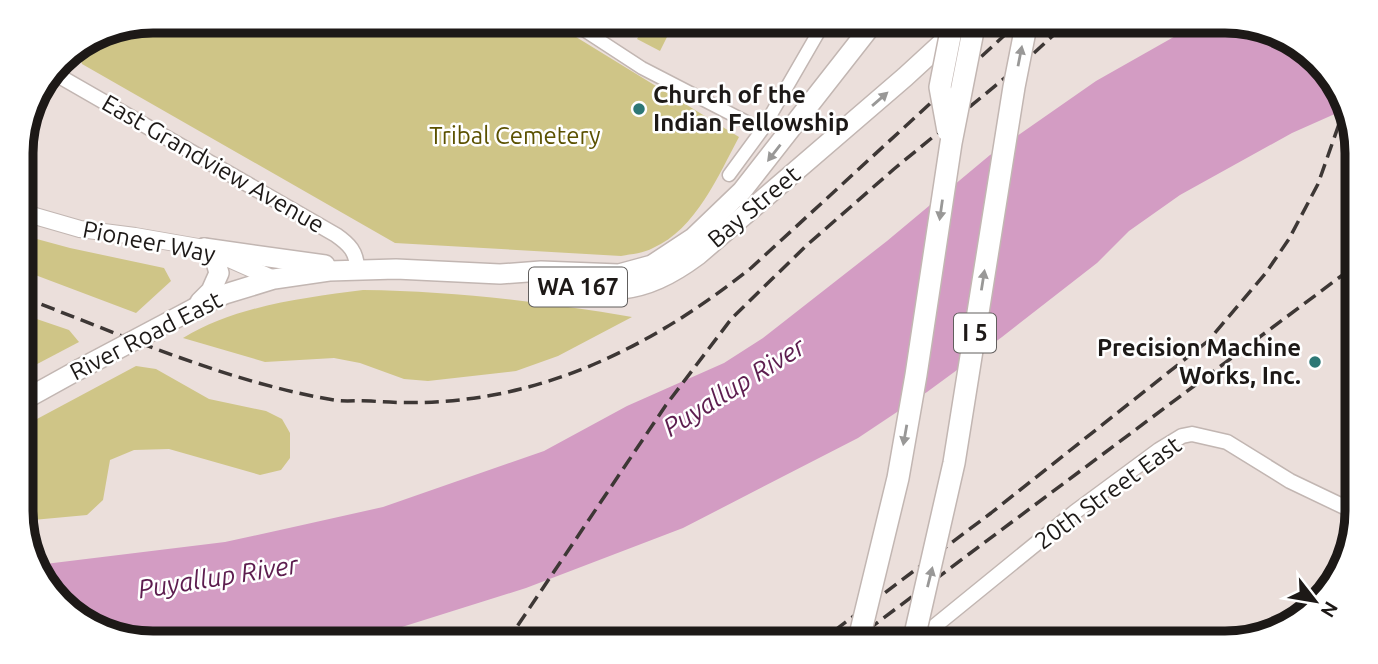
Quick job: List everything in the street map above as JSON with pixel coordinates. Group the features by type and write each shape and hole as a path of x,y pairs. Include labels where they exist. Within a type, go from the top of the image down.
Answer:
{"highway":[{"path":"951,33 940,87 951,143"},
{"name":"I 5","path":"862,630 898,478 951,143 973,33"},
{"name":"I 5","path":"917,630 954,463 1025,33"}],"main road":[{"name":"Bay Street","path":"357,269 500,274 541,271 627,272 652,265 681,248 727,207 759,172 866,33"},
{"name":"Bay Street","path":"500,274 557,285 603,289 636,288 667,276 698,255 749,212 953,33"},
{"name":"Pioneer Way","path":"34,215 80,229 204,248 274,279"},
{"path":"204,248 357,269"},
{"path":"195,307 211,291 219,273 215,258 204,248"},
{"name":"WA 167","path":"274,279 357,269"},
{"name":"River Road East","path":"33,395 195,307 274,279"}],"street":[{"path":"588,33 642,68 762,130"},
{"path":"729,175 762,130 818,33"},
{"name":"East Grandview Avenue","path":"61,77 336,235 353,249 357,269"},
{"name":"20th Street East","path":"930,630 1075,512 1182,436 1192,435 1227,442 1290,481 1345,507"}],"green space":[{"name":"Tribal Cemetery","path":"153,33 570,33 739,137 694,215 668,239 646,251 621,256 395,243 82,64 80,58 107,42"},
{"path":"641,33 669,33 660,51 637,39"},
{"path":"34,238 164,268 171,281 136,313 34,274"},
{"path":"363,290 498,298 632,317 558,356 516,371 428,381 404,379 360,363 334,358 265,362 183,338 203,327 247,311 293,300"},
{"path":"34,318 69,330 79,342 33,366"},
{"path":"136,366 156,369 209,399 266,411 282,419 290,433 290,458 281,470 260,475 169,449 134,450 110,460 103,500 87,515 34,520 33,421"}],"water":[{"name":"Puyallup River","path":"1181,33 1249,36 1285,49 1310,68 1329,93 1338,113 1292,133 1180,195 1129,231 1097,263 1002,337 858,438 683,528 526,588 390,631 153,631 129,628 93,615 68,596 45,564 225,542 383,507 544,451 627,406 724,363 763,338 887,241 990,155 1096,81"}],"railway":[{"path":"34,302 214,370 334,400 425,402 476,398 526,388 574,372 620,352 709,300 751,268 1007,33"},
{"path":"514,631 666,405 732,318 807,245 1056,33"},
{"path":"835,630 991,513 1208,341 1265,274 1289,239 1318,184 1340,120"},
{"path":"867,630 1345,273"}],"place":[{"name":"Church of the Indian Fellowship","path":"639,109"},
{"name":"Precision Machine Works, Inc.","path":"1315,362"}]}
